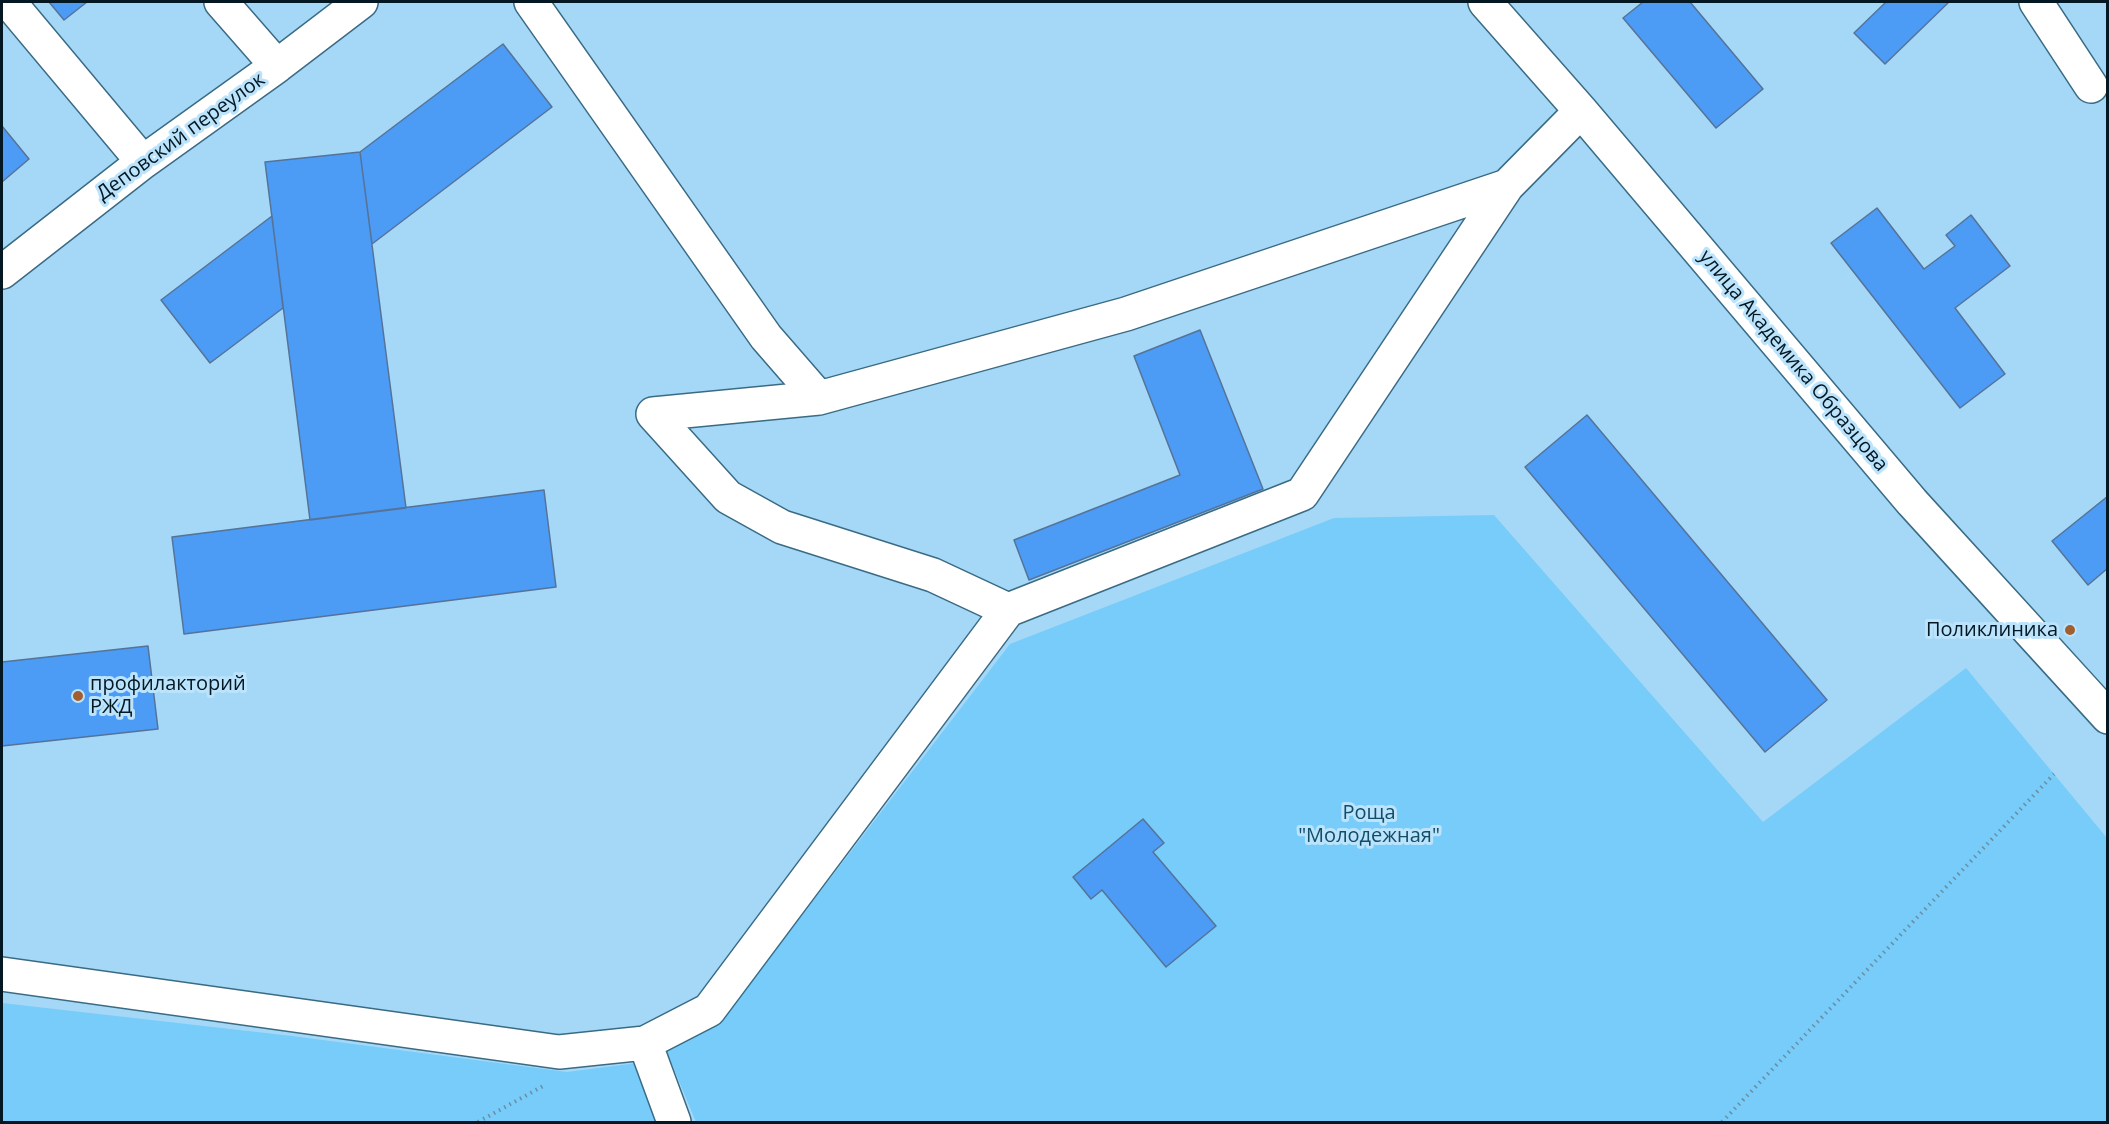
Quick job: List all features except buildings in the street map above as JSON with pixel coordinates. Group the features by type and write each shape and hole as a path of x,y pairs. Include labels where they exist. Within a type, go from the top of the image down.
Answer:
{"street":[{"path":"9,2 143,162"},
{"path":"220,2 276,66"},
{"name":"Деповский переулок","path":"2,272 143,162 361,2"},
{"path":"531,2 765,337 819,398"},
{"name":"улица Академика Образцова","path":"1485,2 1581,111 1912,502 2108,717"},
{"path":"2036,2 2091,86"},
{"path":"2,974 559,1052 645,1043 709,1010 1008,610 1302,494 1507,186 1581,111"},
{"path":"1008,610 933,576 782,527 728,497 653,414 819,398 1126,314 1507,186"},
{"path":"645,1043 674,1122"}],"path":[{"path":"1722,1122 2054,774"}],"green space":[{"name":"Роща \"Молодежная\"","path":"1494,515 1763,822 1966,668 2107,838 2107,1122 696,1122 664,1045 724,1017 1010,644 1334,518"},
{"path":"2,1003 292,1036 567,1072 637,1063 657,1122 2,1122"}],"place":[{"name":"Поликлиника","path":"2070,630"},
{"name":"профилакторий РЖД","path":"78,696"}]}
